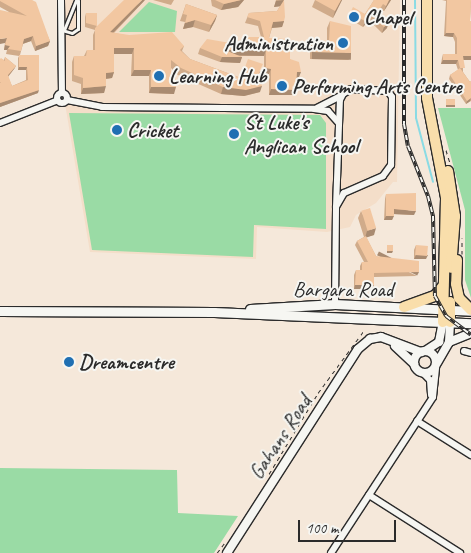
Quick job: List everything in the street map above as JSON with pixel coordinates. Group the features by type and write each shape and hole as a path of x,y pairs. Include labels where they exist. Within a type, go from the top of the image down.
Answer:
{"main road":[{"path":"427,0 426,87 446,198 444,282 447,322"},
{"path":"433,130 451,183 457,291 461,302 471,311"},
{"path":"446,310 455,242"},
{"path":"404,307 436,296 444,282"},
{"path":"334,316 335,304"},
{"name":"Bargara Road","path":"214,312 335,304 471,311"},
{"name":"Bargara Road","path":"0,311 214,312 471,323"}],"street":[{"path":"0,123 58,100 62,93 61,2"},
{"path":"314,109 336,101 351,89 391,93 392,161 383,176 344,194 336,207"},
{"path":"62,93 67,100"},
{"path":"335,304 336,207 341,96"},
{"path":"58,100 62,103 67,100 102,107 314,109 332,113 339,123"},
{"path":"423,373 432,371 449,342 447,322"},
{"path":"414,364 415,357 440,342 447,322"},
{"path":"449,342 471,333"},
{"path":"331,553 436,392 436,365 433,354 423,351 412,351 385,337 374,337 365,342"},
{"path":"365,342 378,340 392,344 423,373 432,386 427,405"},
{"name":"Gahans Road","path":"227,553 354,353 365,342"},
{"path":"464,351 471,353"},
{"path":"417,421 471,455"},
{"path":"369,495 460,553"}],"lane":[{"path":"61,2 67,8 76,1"},
{"path":"76,1 78,29 72,33 62,31 76,1"}],"path":[{"path":"443,141 452,169"},
{"path":"462,232 462,259"},
{"path":"266,480 271,467 313,401 348,348 363,332"},
{"path":"216,553 227,540"}],"shaded area":[{"name":"St Luke's Anglican School","path":"61,0 400,0 397,182 393,182 376,203 356,215 350,227 327,232 257,227 256,259 90,252 62,86"}],"green space":[{"path":"149,2 177,11 175,32 119,32"},
{"path":"438,108 471,108 471,298 465,280 465,210"},
{"path":"69,113 320,115 326,123 326,229 254,225 253,257 92,250"},
{"path":"0,468 177,470 178,513 238,516 214,553 0,553"}],"building":[{"path":"0,0 32,0 36,2 50,41 36,46 33,36 24,39 21,51 8,49 10,46 5,45 7,38 0,39 0,10 27,16"},
{"path":"124,0 142,0 110,32 129,35 172,32 184,46 180,50 190,59 241,78 248,59 263,64 259,72 262,86 246,90 223,87 181,68 171,60 171,75 176,75 176,87 151,87 151,70 134,70 134,48 114,48 114,72 106,73 106,86 83,88 83,78 74,75 74,56 86,56 87,50 95,50 95,28"},
{"path":"215,0 241,0 224,4"},
{"path":"284,0 284,21 273,22 269,38 286,39 290,42 290,59 299,62 301,72 297,72 296,90 271,89 271,69 266,68 266,50 225,50 242,57 222,57 200,48 207,39 242,45 246,37 264,37 260,21 247,17 249,13 277,11"},
{"path":"315,0 341,0 335,11"},
{"path":"374,0 389,0 386,6 383,4 378,12 389,22 384,27 371,15 365,21 350,13 353,7 365,14"},
{"path":"447,0 471,0 471,56 463,56 465,68 460,68 458,60 443,60 443,54 457,54 457,38 454,33 446,33"},
{"path":"186,4 217,15 211,25 195,20 185,23 187,15 183,14"},
{"path":"86,13 97,13 97,26 86,23"},
{"path":"330,21 351,26 351,53 312,52 312,42 329,41"},
{"path":"19,55 39,55 39,90 0,103 1,58 5,61 5,57 16,66 8,75 12,86 28,80 27,67 19,67"},
{"path":"460,68 471,81 471,98 467,101 450,75"},
{"path":"446,99 455,99 455,105 446,105"},
{"path":"416,193 416,211 394,209 394,216 386,216 386,194"},
{"path":"370,208 376,228 368,231 361,211"},
{"path":"366,236 376,256 419,261 419,272 374,273 374,285 355,285 356,270 362,270 362,262 368,262 357,241"},
{"path":"387,245 393,245 393,251 387,251"},
{"path":"416,245 428,246 427,256 415,255"}],"waterway":[{"path":"415,0 416,118 433,182"}],"railway":[{"path":"404,0 404,124 408,146 428,196 433,216 435,296 446,316 471,335"}],"place":[{"name":"Chapel","path":"354,17"},
{"name":"Administration","path":"343,43"},
{"name":"Learning Hub","path":"159,76"},
{"name":"Performing Arts Centre","path":"282,86"},
{"name":"Cricket","path":"117,130"},
{"name":"St Luke's Anglican School","path":"234,134"},
{"name":"Dreamcentre","path":"69,362"}]}
